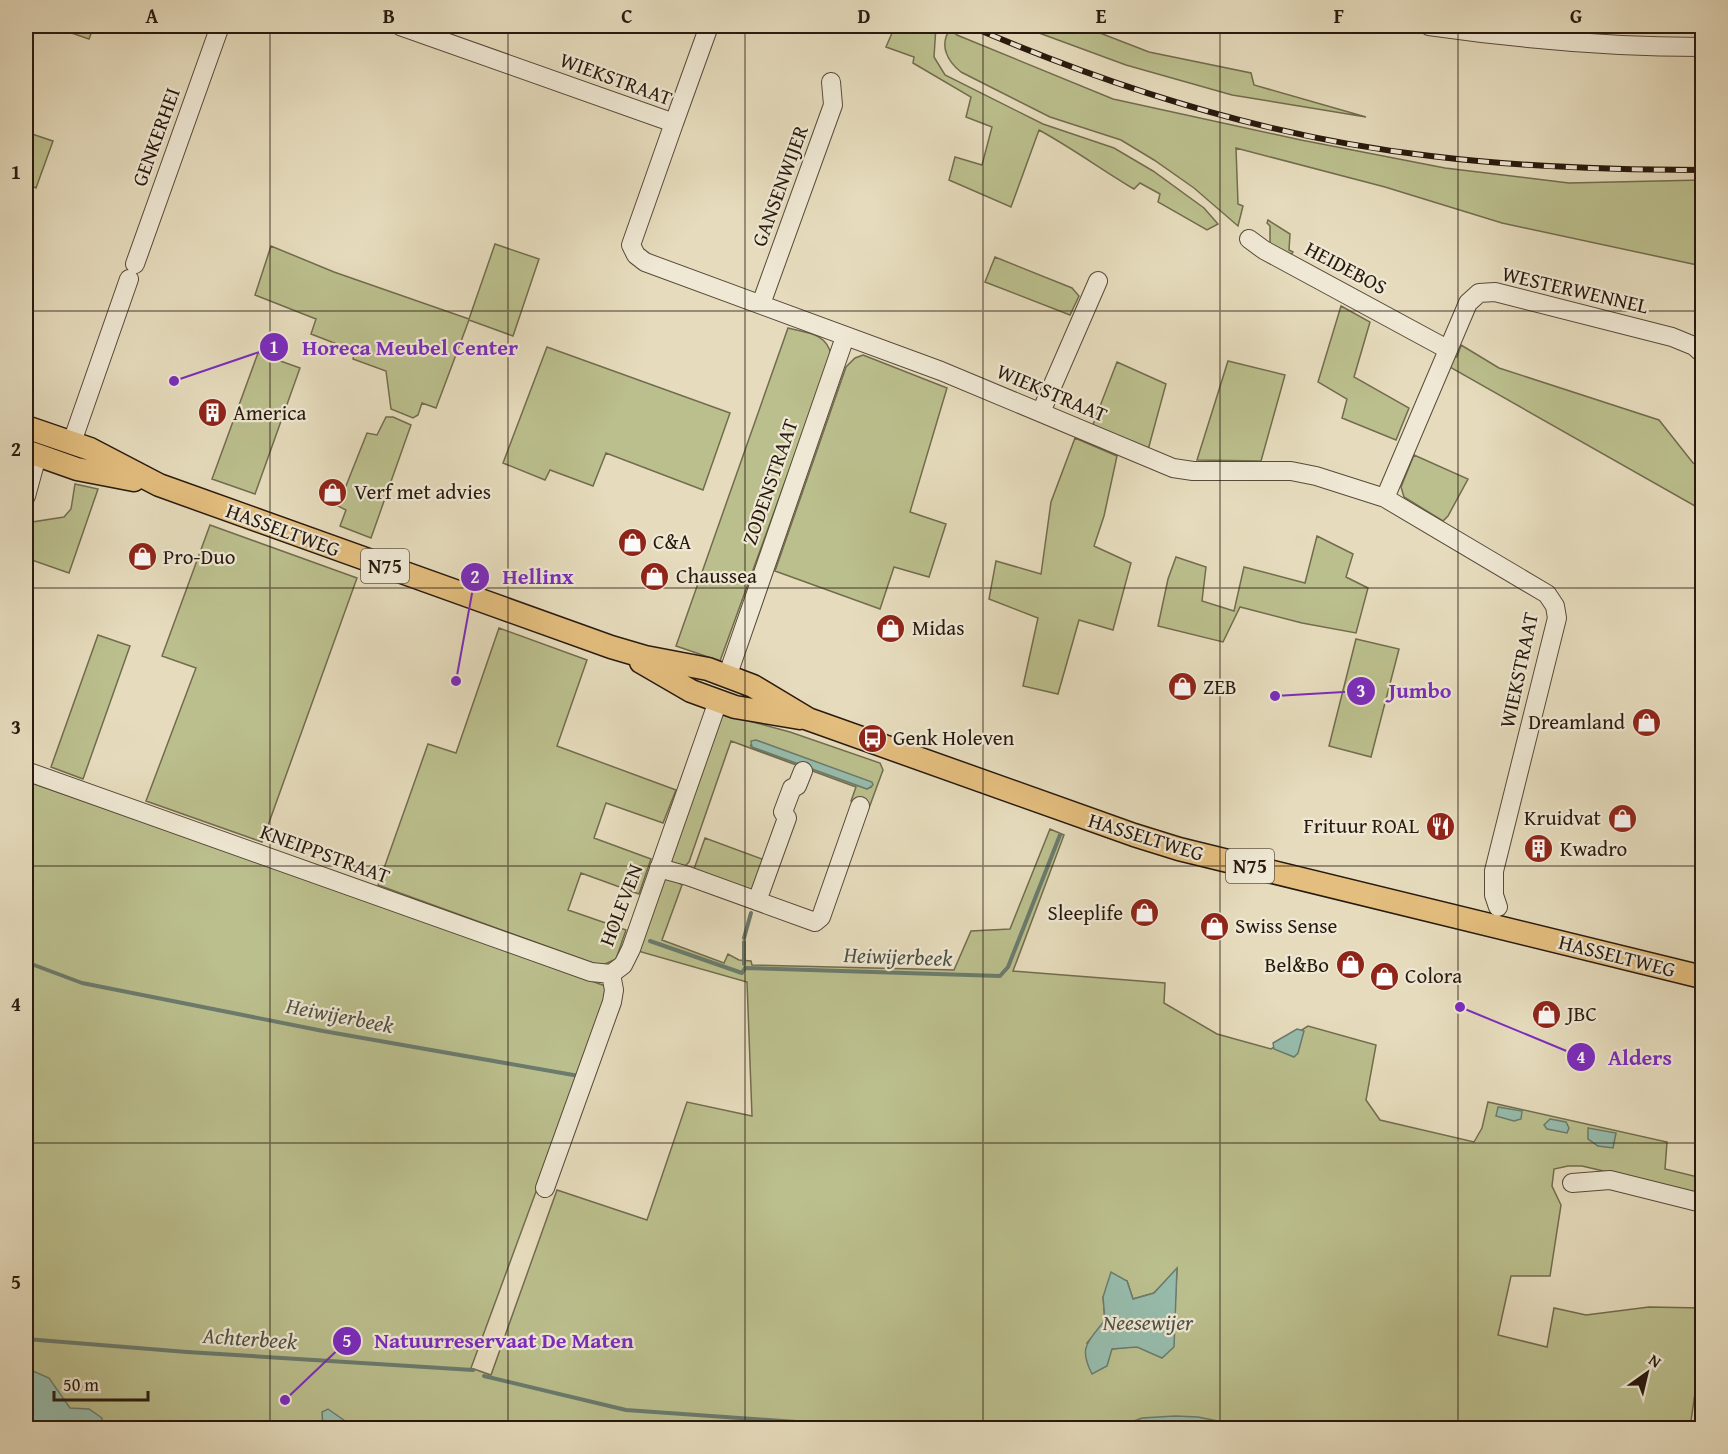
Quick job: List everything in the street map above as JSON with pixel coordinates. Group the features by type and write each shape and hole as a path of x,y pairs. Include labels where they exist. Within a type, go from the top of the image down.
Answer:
{"main road":[{"name":"HASSELTWEG","path":"159,485 67,466 31,453 35,437 34,429 90,449 159,485 611,647 657,660 708,669 753,686 808,719 1047,805 1179,849 1702,976"},
{"path":"67,466 76,456 72,442"},
{"name":"HASSELTWEG","path":"611,647 691,691 745,710 808,719"},
{"path":"718,700 728,700 734,693 734,683 727,677"}],"street":[{"name":"GENKERHEI","path":"72,442 220,26"},
{"name":"WIEKSTRAAT","path":"400,26 674,123 631,246 636,255 645,262 941,371 1173,468 1193,471 1291,471 1316,476 1385,498 1547,594 1555,606 1557,618 1494,871 1494,895 1498,907"},
{"path":"674,123 709,26"},
{"path":"1429,26 1595,44 1702,47"},
{"name":"GANSENWIJER","path":"761,304 833,105 831,82"},
{"name":"HEIDEBOS","path":"1249,239 1264,250 1447,349"},
{"path":"1041,412 1098,281"},
{"name":"WESTERWENNEL","path":"1385,498 1468,303 1479,293 1495,292 1672,337 1694,346 1702,353"},
{"name":"ZODENSTRAAT","path":"727,677 845,337"},
{"path":"26,496 31,453"},
{"name":"HOLEVEN","path":"544,1188 612,1002 614,990 611,974 623,965 631,949 718,700"},
{"name":"KNEIPPSTRAAT","path":"26,771 591,972 611,974"},
{"path":"757,901 787,818 783,812 792,788 797,786 803,771"},
{"path":"659,868 688,876 815,922 821,917 860,806"},
{"path":"1572,1183 1610,1179 1702,1203"}],"shaded area":[{"path":"54,26 94,26 89,39"},
{"path":"895,26 936,26 934,57 945,75 1043,124 1114,148 1153,171 1204,208 1218,224 1207,230 1158,202 1160,194 1140,183 1134,189 1039,130 1011,207 949,180 955,157 982,165 992,127 966,117 971,97 913,63 914,57 886,47"},
{"path":"1020,26 1065,26 1100,33 1149,52 1251,73 1254,85 1366,117 1232,95 1126,65"},
{"path":"950,29 957,35 1113,99 1301,140 1445,168 1569,183 1702,180 1702,266 1502,223 1385,187 1236,148 1238,204 1243,206 1238,226 1194,188 1121,140 1050,117 961,72 948,58 946,52 945,41"},
{"path":"26,132 53,141 36,188 26,183"},
{"path":"1268,220 1290,234 1289,250 1293,252 1290,256 1270,245"},
{"path":"495,244 539,259 513,336 469,320 436,408 422,403 418,415 413,418 391,409 386,371 353,359 355,351 311,334 316,319 255,295 271,246 334,272 469,319"},
{"path":"995,257 1072,288 1079,296 1070,315 985,282"},
{"path":"1341,306 1370,322 1354,377 1409,408 1396,440 1342,418 1347,399 1318,382"},
{"path":"788,328 821,338 829,348 831,355 720,661 676,646"},
{"path":"1461,345 1499,368 1659,420 1693,463 1702,467 1702,510 1448,366 1452,355 1457,357"},
{"path":"547,347 730,413 703,490 606,453 593,486 550,470 545,480 503,463"},
{"path":"258,353 300,368 255,494 212,479"},
{"path":"863,355 947,388 910,512 946,524 929,577 894,567 880,609 775,571 846,367 855,358"},
{"path":"1228,361 1285,375 1261,461 1197,460"},
{"path":"1117,362 1166,384 1148,450 1092,427"},
{"path":"386,417 393,417 411,425 371,538 340,526 346,510 338,506 367,433 377,435"},
{"path":"1075,438 1117,456 1104,516 1094,546 1131,563 1113,630 1079,620 1058,694 1023,686 1038,618 989,599 996,561 1041,574 1051,502"},
{"path":"1414,455 1468,479 1443,521 1404,497 1401,487"},
{"path":"75,484 98,489 69,573 26,558 26,523 64,517 71,509"},
{"path":"210,525 357,578 262,842 146,801 196,668 162,656"},
{"path":"1317,536 1353,554 1346,577 1368,588 1356,633 1302,623 1240,607 1223,642 1158,626 1168,579 1176,557 1206,567 1202,601 1234,611 1244,567 1305,583"},
{"path":"499,628 587,660 557,746 676,790 663,823 606,803 594,838 651,859 639,894 581,873 568,910 626,930 616,959 601,966 378,885 428,744 456,753"},
{"path":"98,635 130,646 83,779 51,767"},
{"path":"1356,639 1399,649 1371,757 1329,746"},
{"path":"723,714 790,732 880,763 883,770 869,808 851,801 856,787 731,741 689,862 684,867 673,864 670,859","holes":["750,745 871,787 867,789"]},
{"path":"26,781 611,988 471,1368 491,1375 557,1190 647,1220 687,1102 752,1116 747,982 638,951 660,883 669,876 681,879 679,883 682,885 662,940 724,963 728,954 739,960 751,961 752,965 954,970 971,931 1010,929 1050,829 1064,835 1013,971 1165,983 1164,1003 1217,1034 1271,1049 1308,1026 1376,1045 1366,1100 1380,1120 1474,1142 1482,1128 1488,1102 1667,1142 1665,1169 1702,1178 1702,1194 1582,1166 1554,1169 1552,1186 1561,1205 1550,1276 1511,1276 1498,1335 1547,1347 1554,1308 1586,1315 1649,1307 1702,1308 1702,1344 1690,1428 26,1428","holes":["1177,1269 1175,1305 1137,1346 1112,1349 1087,1343 1105,1321 1103,1297 1127,1281 1133,1299 1154,1293"]},
{"path":"705,838 762,859 765,868 749,894 700,876 694,869"}],"water":[{"path":"756,740 872,782 873,785 867,789 752,747 751,741"},
{"path":"1297,1029 1304,1031 1298,1053 1294,1057 1274,1049 1273,1043"},
{"path":"1498,1107 1522,1111 1521,1119 1514,1121 1496,1116"},
{"path":"1550,1119 1566,1122 1569,1128 1567,1133 1547,1129 1544,1125"},
{"path":"1588,1128 1616,1133 1613,1148 1598,1146 1588,1139"},
{"name":"Neesewijer","path":"1177,1268 1174,1347 1162,1358 1137,1347 1112,1349 1107,1366 1092,1374 1085,1351 1105,1320 1103,1297 1111,1272 1127,1281 1133,1299 1154,1293"},
{"path":"26,1368 49,1378 70,1408 89,1409 102,1418 101,1428 26,1428"},
{"path":"328,1409 355,1428 323,1428 322,1412"},
{"path":"1198,1417 1252,1428 1115,1428 1142,1418"}],"waterway":[{"name":"Heiwijerbeek","path":"650,941 742,973 745,968 1000,976 1008,967 1060,835"},
{"path":"744,938 751,913"},
{"path":"744,942 744,964"},
{"name":"Heiwijerbeek","path":"26,962 82,983 323,1031 579,1076"},
{"name":"Achterbeek","path":"26,1339 187,1352 473,1370"},
{"name":"Achterbeek","path":"484,1376 626,1410 824,1424 832,1428"},
{"path":"838,1428 856,1423 912,1428"}],"railway":[{"path":"970,26 1025,49 1138,90 1254,124 1312,137 1372,148 1499,163 1702,170"}],"place":[{"name":"Horeca Meubel Center","path":"174,381"},
{"name":"America","path":"212,413"},
{"name":"Verf met advies","path":"333,492"},
{"name":"C&A","path":"632,542"},
{"name":"Pro-Duo","path":"142,557"},
{"name":"Chaussea","path":"655,576"},
{"name":"Midas","path":"891,628"},
{"name":"Hellinx","path":"456,681"},
{"name":"ZEB","path":"1182,687"},
{"name":"Jumbo","path":"1275,696"},
{"name":"Dreamland","path":"1646,722"},
{"name":"Genk Holeven","path":"872,738"},
{"name":"Kruidvat","path":"1622,818"},
{"name":"Frituur ROAL","path":"1440,826"},
{"name":"Kwadro","path":"1539,849"},
{"name":"Sleeplife","path":"1144,913"},
{"name":"Swiss Sense","path":"1214,926"},
{"name":"Bel&Bo","path":"1350,965"},
{"name":"Colora","path":"1384,976"},
{"name":"Alders","path":"1460,1007"},
{"name":"JBC","path":"1546,1014"},
{"name":"Natuurreservaat De Maten","path":"285,1400"}]}
